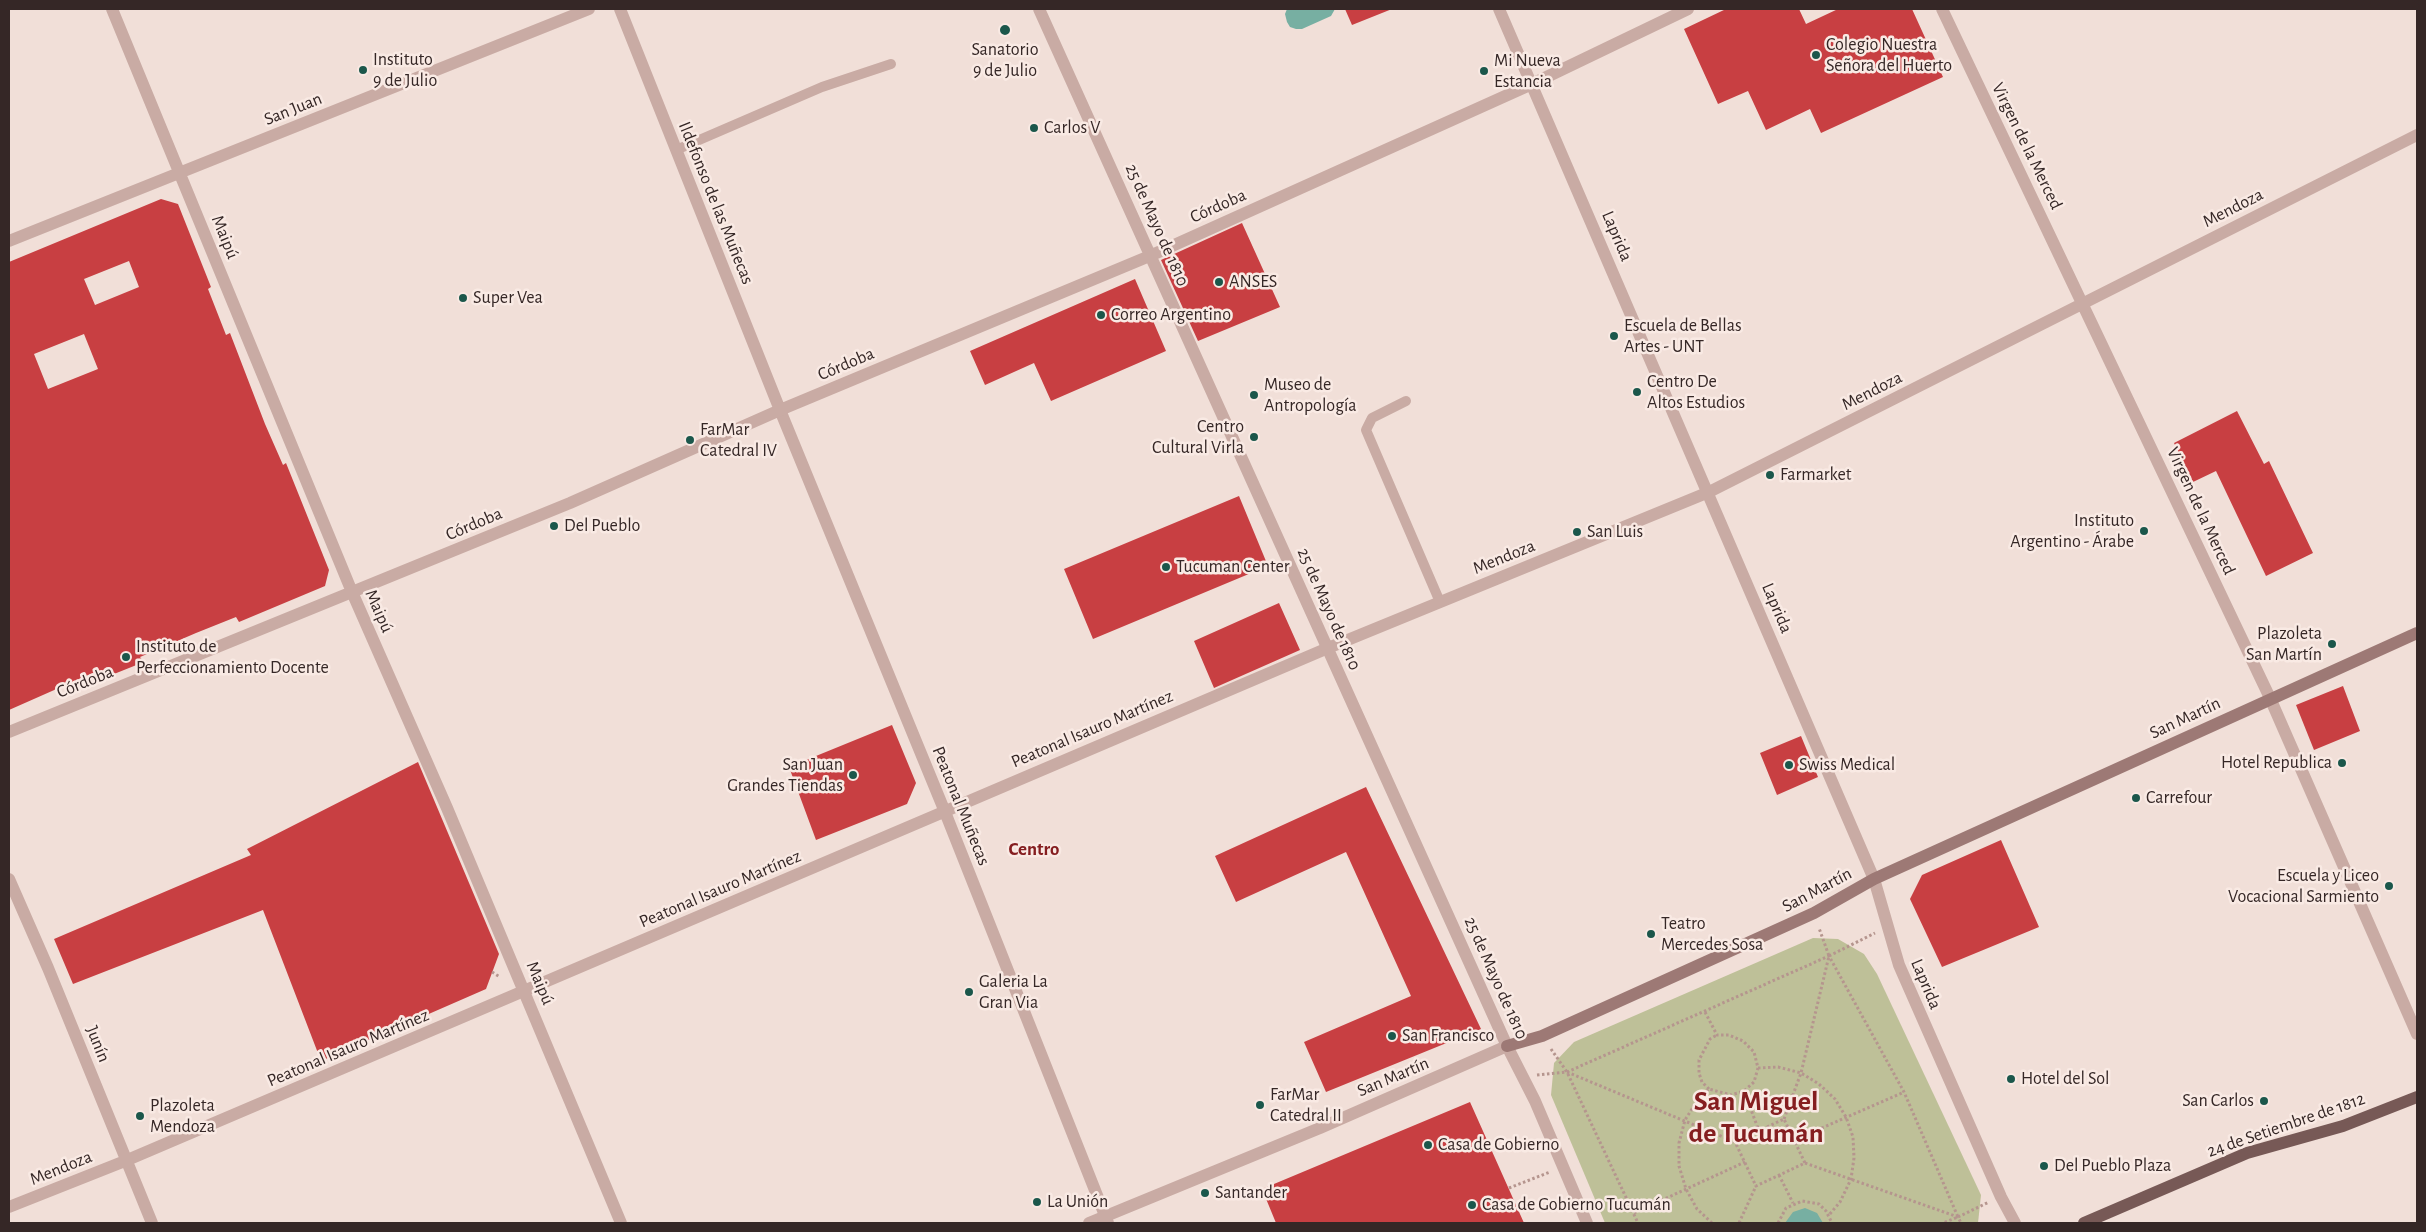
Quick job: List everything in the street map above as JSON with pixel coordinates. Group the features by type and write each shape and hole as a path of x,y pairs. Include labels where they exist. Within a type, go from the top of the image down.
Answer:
{"main road":[{"name":"San Martín","path":"1507,1046 1542,1036 1814,913 1874,879 2417,633"},
{"name":"24 de Setiembre de 1812","path":"2084,1223 2248,1153 2343,1126 2417,1097"}],"street":[{"name":"Maipú","path":"112,9 352,592 447,808 621,1223"},
{"name":"San Juan","path":"9,241 589,9"},
{"name":"Ildefonso de las Muñecas","path":"620,9 780,410"},
{"name":"25 de Mayo de 1810","path":"1039,9 1152,255 1587,1223"},
{"name":"Laprida","path":"1499,9 1709,492 1874,879 1898,965 2001,1196 2015,1223"},
{"name":"Córdoba","path":"9,732 570,503 780,410 1152,255 1532,84 1688,9"},
{"name":"Virgen de la Merced","path":"1942,9 2270,698 2417,1034"},
{"name":"Mendoza","path":"1328,648 1709,492 2417,135"},
{"name":"Peatonal Muñecas","path":"780,410 945,812 1107,1220"},
{"name":"Peatonal Isauro Martínez","path":"125,1161 1328,648"},
{"name":"Junín","path":"9,879 48,968 125,1161 152,1223"},
{"name":"San Martín","path":"1089,1223 1107,1220 1507,1046"},
{"name":"Mendoza","path":"9,1207 125,1161"}],"lane":[{"path":"676,150 822,87 891,64"},
{"path":"1406,401 1372,418 1366,430 1440,602"}],"path":[{"path":"1814,913 1829,956 1904,1092 1961,1223"},
{"path":"1522,1076 1567,1072 1829,956 1887,927"},
{"path":"1805,1163 1784,1119 1800,1073 1829,956"},
{"path":"1705,1012 1717,1035"},
{"path":"1729,1034 1743,1041 1754,1052 1758,1068 1754,1082 1744,1091 1731,1095 1709,1089 1702,1082 1699,1073 1699,1060 1710,1039 1717,1035 1729,1034"},
{"path":"1542,1036 1567,1072 1638,1223"},
{"path":"1758,1068 1778,1067 1800,1073 1819,1084 1835,1099 1846,1117 1853,1137 1854,1151 1850,1179 1840,1202 1829,1215"},
{"path":"1567,1072 1735,1142 1756,1186"},
{"path":"1709,1089 1697,1101 1686,1120 1679,1143 1679,1159 1686,1190 1697,1209 1712,1223"},
{"path":"1744,1091 1759,1131"},
{"path":"1794,1140 1904,1092"},
{"path":"1735,1142 1784,1119"},
{"path":"1634,1213 1745,1162"},
{"path":"1739,1223 1756,1186 1805,1163 1958,1217"},
{"path":"1509,1188 1562,1167"},
{"path":"1779,1175 1793,1203"},
{"path":"1943,1223 2001,1196"},
{"path":"1778,1223 1786,1208 1793,1203 1811,1201 1819,1204 1829,1215 1832,1223"}],"green space":[{"path":"1813,938 1838,939 1864,954 1877,974 1981,1195 1978,1223 1605,1223 1551,1095 1554,1063 1574,1042"}],"water":[{"path":"1287,9 1335,9 1331,16 1302,29 1296,29 1290,27 1287,22 1285,14"},
{"path":"1805,1208 1817,1213 1823,1223 1785,1223 1793,1212"}],"building":[{"path":"1345,9 1392,9 1352,25"},
{"name":"Colegio Nuestra Señora del Huerto","path":"1726,9 1799,9 1806,24 1838,9 1912,9 1943,77 1821,133 1810,109 1766,130 1748,91 1718,104 1684,29"},
{"path":"161,199 178,204 211,287 208,289 226,335 230,333 265,424 283,465 286,463 329,570 325,586 239,622 236,617 196,633 140,657 144,662 99,680 95,672 9,710 9,262","holes":["129,261 139,287 95,305 84,279","84,334 98,369 48,389 34,354"]},
{"name":"ANSES","path":"1242,223 1280,307 1198,341 1161,260"},
{"name":"Correo Argentino","path":"1135,279 1166,351 1051,401 1034,363 985,385 970,351"},
{"path":"2237,411 2264,464 2269,461 2313,553 2266,576 2216,471 2193,482 2174,443"},
{"name":"Tucuman Center","path":"1239,496 1268,566 1093,639 1064,569"},
{"path":"1279,603 1300,650 1214,688 1194,641"},
{"path":"2343,686 2360,731 2314,750 2296,705"},
{"name":"San Juan Grandes Tiendas","path":"892,725 916,783 907,804 816,840 789,767"},
{"name":"Swiss Medical","path":"1801,736 1818,777 1777,795 1760,753"},
{"path":"418,762 499,954 486,989 321,1061 263,910 73,984 54,939 251,855 247,849"},
{"path":"1366,787 1481,1029 1326,1092 1304,1042 1411,996 1346,852 1236,902 1215,856"},
{"path":"2001,840 2039,927 1942,967 1910,899 1922,875"},
{"name":"Casa de Gobierno","path":"1470,1102 1524,1223 1276,1223 1262,1189"}],"place":[{"name":"Sanatorio 9 de Julio","path":"1005,30"},
{"name":"Colegio Nuestra Señora del Huerto","path":"1816,55"},
{"name":"Instituto 9 de Julio","path":"363,70"},
{"name":"Mi Nueva Estancia","path":"1484,71"},
{"name":"Carlos V","path":"1034,128"},
{"name":"ANSES","path":"1219,282"},
{"name":"Super Vea","path":"463,298"},
{"name":"Correo Argentino","path":"1101,315"},
{"name":"Escuela de Bellas Artes - UNT","path":"1614,336"},
{"name":"Centro De Altos Estudios","path":"1637,392"},
{"name":"Museo de Antropología","path":"1254,395"},
{"name":"Centro Cultural Virla","path":"1254,437"},
{"name":"FarMar Catedral IV","path":"690,440"},
{"name":"Farmarket","path":"1770,475"},
{"name":"Del Pueblo","path":"554,526"},
{"name":"Instituto Argentino - Árabe","path":"2144,531"},
{"name":"San Luis","path":"1577,532"},
{"name":"Tucuman Center","path":"1166,567"},
{"name":"Plazoleta San Martín","path":"2332,644"},
{"name":"Instituto de Perfeccionamiento Docente","path":"126,657"},
{"name":"Hotel Republica","path":"2342,763"},
{"name":"Swiss Medical","path":"1789,765"},
{"name":"San Juan Grandes Tiendas","path":"853,775"},
{"name":"Carrefour","path":"2136,798"},
{"name":"Escuela y Liceo Vocacional Sarmiento","path":"2389,886"},
{"name":"Teatro Mercedes Sosa","path":"1651,934"},
{"name":"Galeria La Gran Via","path":"969,992"},
{"name":"San Francisco","path":"1392,1036"},
{"name":"Hotel del Sol","path":"2011,1079"},
{"name":"San Carlos","path":"2264,1101"},
{"name":"FarMar Catedral II","path":"1260,1105"},
{"name":"Plazoleta Mendoza","path":"140,1116"},
{"name":"Casa de Gobierno","path":"1428,1145"},
{"name":"Del Pueblo Plaza","path":"2044,1166"},
{"name":"Santander","path":"1205,1193"},
{"name":"La Unión","path":"1037,1202"},
{"name":"Casa de Gobierno Tucumán","path":"1472,1205"}],"district":[{"name":"Centro","path":"1034,849"},
{"name":"San Miguel de Tucumán","path":"1756,1118"}]}
